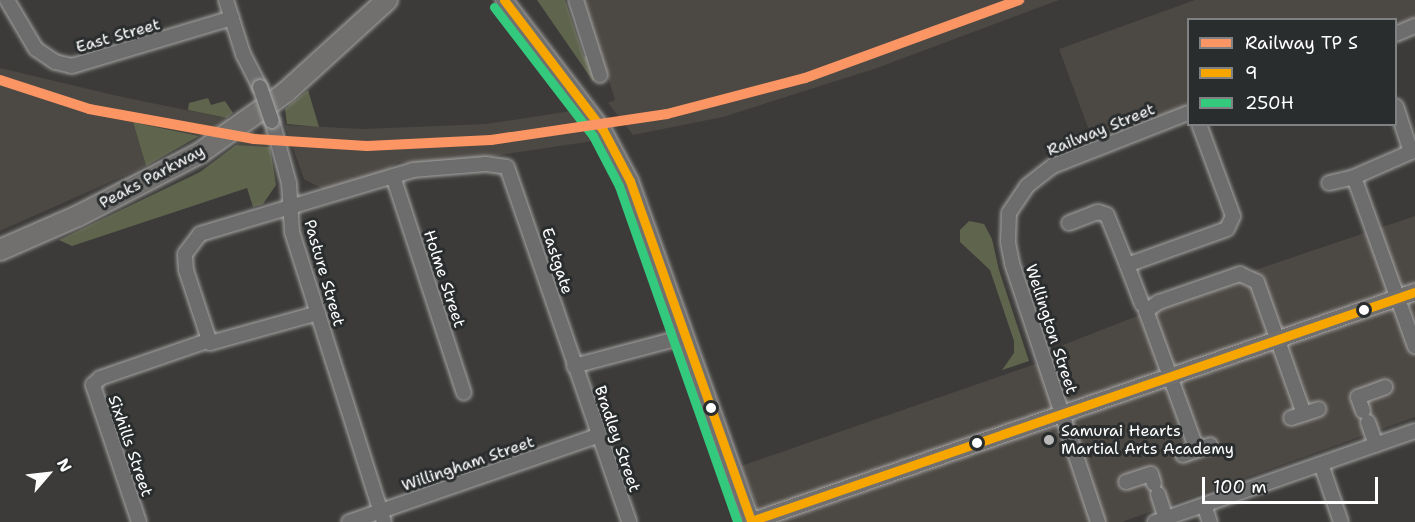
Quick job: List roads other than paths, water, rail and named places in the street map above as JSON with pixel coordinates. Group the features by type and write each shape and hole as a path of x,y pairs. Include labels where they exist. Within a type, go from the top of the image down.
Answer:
{"highway":[{"name":"Peaks Parkway","path":"0,250 78,216 200,153 286,92 326,58 379,4"}],"main road":[{"path":"504,0 603,130 630,181 683,337 751,522 1415,292"}],"street":[{"name":"East Street","path":"7,0 36,49 55,62 72,66 232,18"},
{"name":"Pasture Street","path":"226,0 243,54 260,87 285,164 292,232 382,517"},
{"path":"576,0 600,75"},
{"path":"1397,33 1415,26"},
{"path":"1329,183 1354,177 1411,152 1397,112"},
{"name":"Railway Street","path":"1008,213 1032,181 1053,166 1187,113"},
{"path":"1127,265 1218,232 1232,222 1230,204 1200,126"},
{"name":"Eastgate","path":"393,176 413,170 486,164 507,167 574,366"},
{"path":"318,313 209,342 183,261 190,244 200,234 393,176"},
{"name":"Holme Street","path":"393,176 464,393"},
{"path":"1354,177 1415,346"},
{"path":"1069,223 1098,212 1107,215 1170,377 1190,453 1210,445"},
{"name":"Wellington Street","path":"1008,213 1008,243 1012,263 1098,522"},
{"path":"1145,311 1154,304 1240,274 1257,282 1277,339 1297,416 1318,409"},
{"path":"574,366 683,337"},
{"name":"Sixhills Street","path":"139,522 94,390 95,381 209,342"},
{"name":"Bradley Street","path":"574,366 628,522"},
{"path":"1376,445 1366,417 1354,399 1384,387"},
{"path":"1126,482 1154,481 1160,520 1415,431"},
{"name":"Willingham Street","path":"350,522 382,517 597,436"},
{"path":"1321,464 1341,522"},
{"path":"1204,505 1210,522"}],"place":[{"name":"Samurai Hearts Martial Arts Academy","path":"1049,440"}]}
